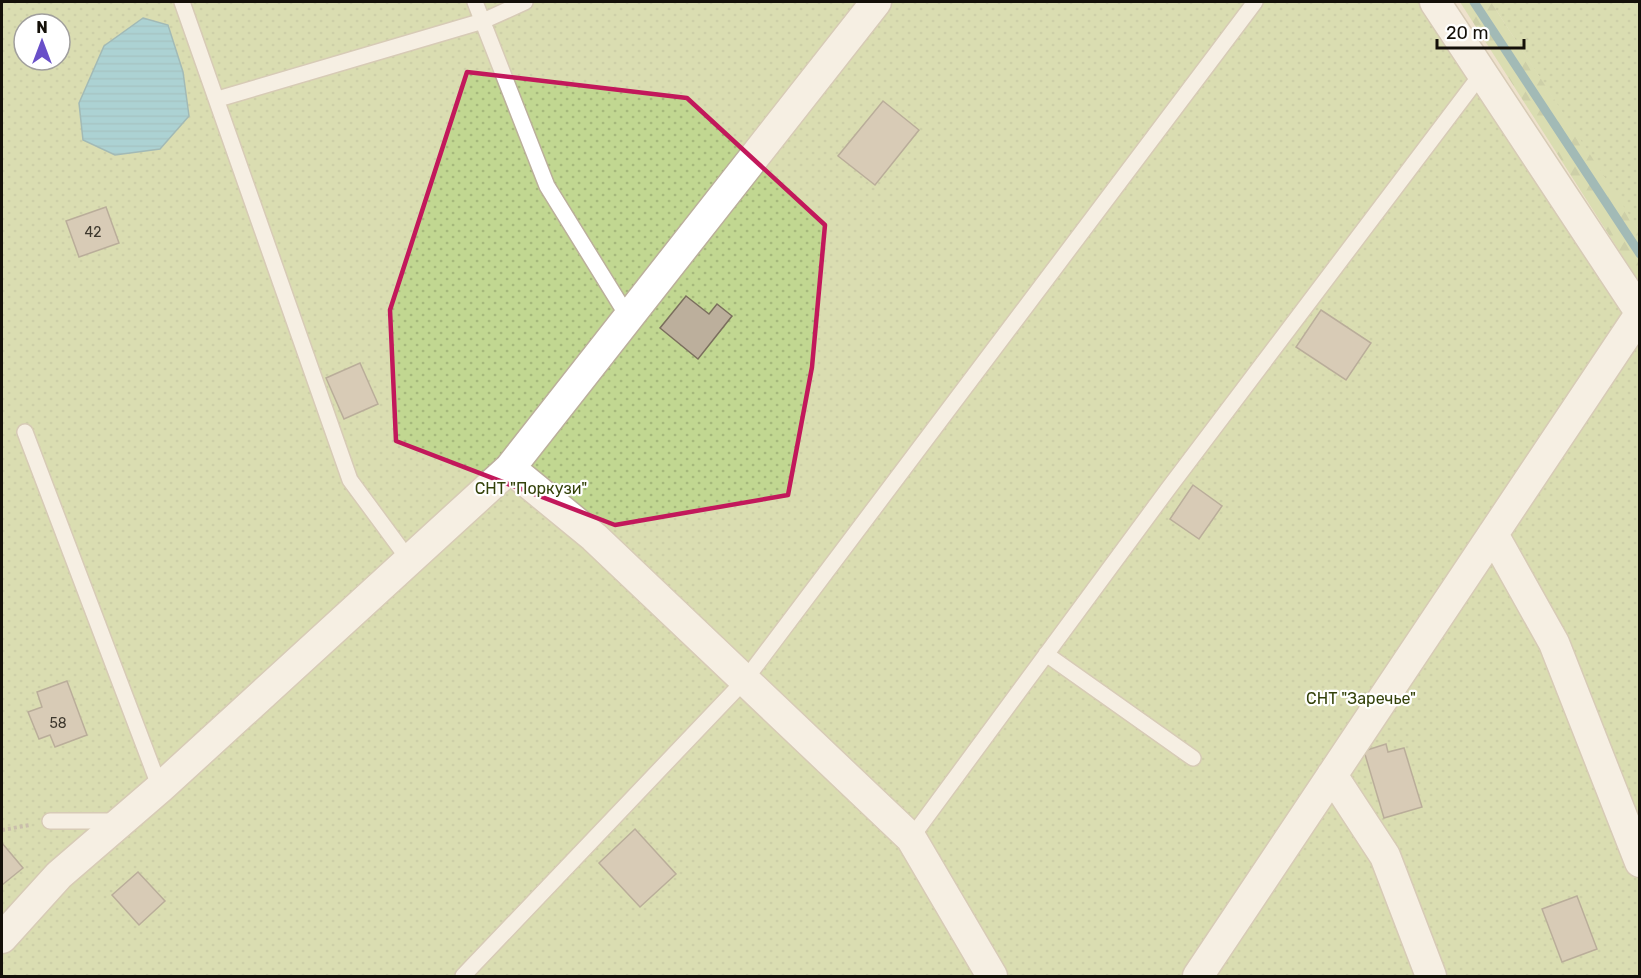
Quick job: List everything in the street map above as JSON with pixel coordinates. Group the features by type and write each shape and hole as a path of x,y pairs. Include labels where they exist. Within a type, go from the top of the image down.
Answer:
{"street":[{"path":"2,938 59,875 160,788 510,468 876,2"},
{"path":"1197,976 1640,313 1435,2"},
{"path":"510,468 594,537 911,838 992,976"},
{"path":"1493,534 1554,643 1640,862"},
{"path":"1332,775 1385,856 1431,976"}],"lane":[{"path":"182,2 218,99 298,336 350,480 409,560"},
{"path":"475,2 547,186 628,317"},
{"path":"218,99 483,21 525,2"},
{"path":"463,976 745,680 1255,2"},
{"path":"911,838 1046,654 1482,73"},
{"path":"25,432 160,788"},
{"path":"1046,654 1193,758"},
{"path":"50,821 119,821"}],"highlighted area":[{"path":"467,72 687,98 825,225 812,367 788,495 615,525 396,441 390,310"}],"green space":[{"name":"СНТ \"Поркузи\"","path":"2,2 1435,2 1639,312 1639,976 2,976"},
{"path":"1460,2 1491,2 1639,230 1639,282"},
{"path":"1491,2 1639,2 1639,230 1623,207"}],"water":[{"path":"143,18 168,25 183,72 189,116 160,149 115,155 83,140 79,103 104,46"}],"building":[{"path":"883,101 919,130 875,185 838,156"},
{"path":"106,207 119,243 79,257 66,221"},
{"path":"686,296 709,314 717,304 732,316 698,359 660,328"},
{"path":"1321,310 1371,343 1346,380 1296,347"},
{"path":"360,363 378,404 344,419 326,378"},
{"path":"1193,485 1222,506 1199,539 1170,519"},
{"path":"67,681 87,735 55,747 50,735 39,739 28,712 42,707 37,692"},
{"path":"1386,744 1388,752 1404,748 1422,807 1384,818 1364,751"},
{"path":"635,829 676,874 640,907 599,863"},
{"path":"2,843 23,868 2,885"},
{"path":"138,872 165,901 139,925 112,895"},
{"path":"1577,896 1597,949 1562,962 1542,909"}],"waterway":[{"path":"1474,2 1640,254"}],"park label":[{"name":"СНТ \"Заречье\"","path":"1361,698"}]}
